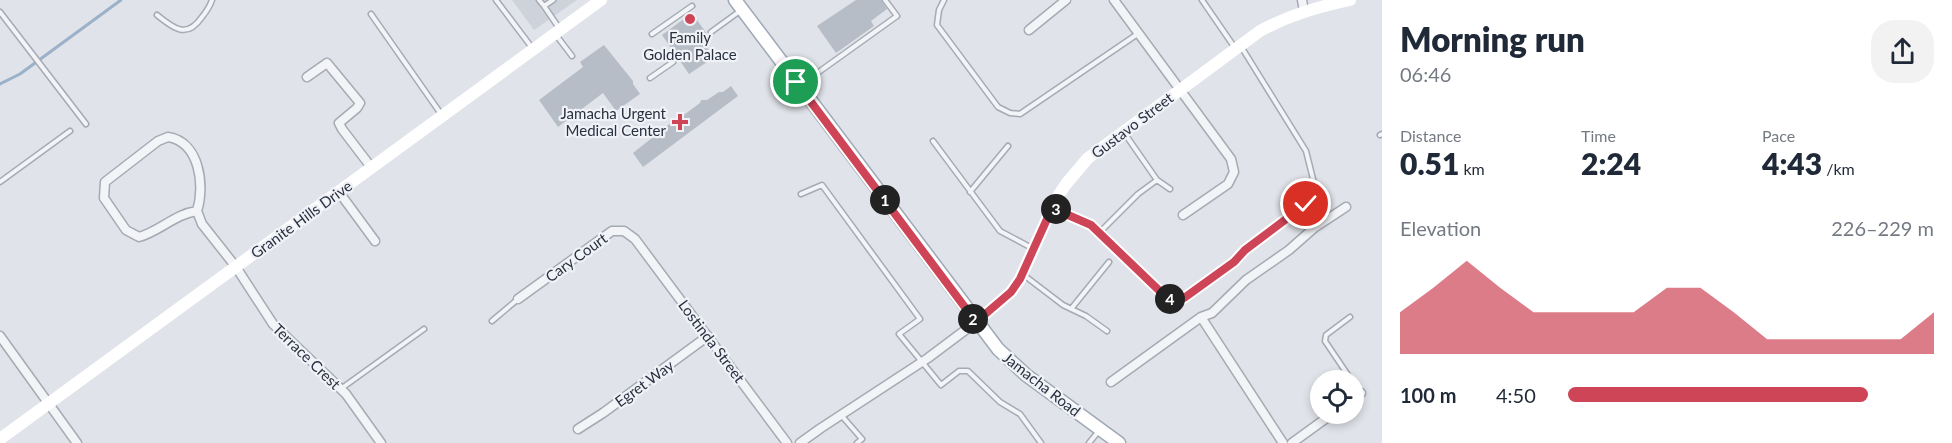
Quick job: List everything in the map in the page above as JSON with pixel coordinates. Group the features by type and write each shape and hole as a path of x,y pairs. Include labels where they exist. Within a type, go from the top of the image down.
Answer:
{"street":[{"name":"Granite Hills Drive","path":"0,439 601,0"},
{"path":"1029,30 1066,0"},
{"path":"1114,0 1231,159 1234,172 1228,183 1183,215"},
{"name":"Gustavo Street","path":"800,443 921,363 976,322 1011,292 1022,274 1052,208 1066,184 1088,158 1238,46 1303,5 1350,0"},
{"name":"Jamacha Road","path":"738,5 998,349 1026,375 1119,443"},
{"path":"307,77 327,63 360,103 339,123 371,167"},
{"path":"168,137 175,138 188,149 199,169 201,198 197,211 185,213 156,231 139,237 126,230 104,198 103,191 109,178 158,141 168,137"},
{"path":"339,192 375,241"},
{"path":"1111,382 1201,317 1212,313 1254,274 1289,250 1314,228 1346,207"},
{"name":"Terrace Crest","path":"197,211 202,224 236,267 273,324 342,389 381,443"},
{"name":"Cary Court","path":"518,299 612,231 624,231 636,239"},
{"name":"Lostinda Street","path":"636,239 787,443"},
{"path":"1201,317 1283,443"},
{"path":"0,336 3,346 77,443"},
{"name":"Egret Way","path":"578,429 708,336"},
{"path":"1292,443 1318,424"}],"lane":[{"path":"157,15 172,27 188,30 196,27 212,0"},
{"path":"496,0 533,49"},
{"path":"539,0 572,56"},
{"path":"544,6 553,0"},
{"path":"799,86 897,16 885,0"},
{"path":"944,0 939,10 937,25 998,107 1010,113 1020,114 1139,33"},
{"path":"1052,208 1091,225 1168,299 1184,298 1234,262 1245,250 1311,198 1314,183 1306,151 1238,46 1202,0"},
{"path":"711,32 738,5"},
{"path":"652,34 692,6"},
{"path":"0,12 86,124"},
{"path":"371,14 442,115"},
{"path":"650,78 673,62"},
{"path":"0,182 70,131"},
{"path":"1123,131 1156,180 1170,189"},
{"path":"933,141 1000,231 1034,249"},
{"path":"970,192 1008,146"},
{"path":"1099,233 1138,194 1156,180"},
{"path":"801,194 822,185 920,319 899,334 941,385 959,371 968,371 1000,402 1020,414 1041,443"},
{"path":"1071,309 1109,262"},
{"path":"1022,274 1063,305 1086,316 1107,331"},
{"path":"492,321 518,299"},
{"path":"1345,370 1325,341 1326,335 1350,317"},
{"path":"342,389 424,329"},
{"path":"841,415 862,439 856,443"},
{"path":"1089,443 1100,429"}],"shaded area":[{"path":"512,0 577,0 534,30"}],"building":[{"path":"856,0 881,0 887,9 871,21 874,26 836,53 817,26"},
{"path":"692,13 707,34 710,41 705,45 711,53 710,60 689,74 662,35"},
{"path":"604,45 633,81 640,94 616,111 603,93 558,127 539,100 583,67 580,62"},
{"path":"731,86 738,96 643,167 633,153 701,100 707,100"}],"waterway":[{"path":"0,84 20,74 121,0"}],"place":[{"name":"Family Golden Palace","path":"690,19"},
{"name":"Jamacha Urgent Medical Center","path":"680,122"}],"route":[{"path":"796,82 976,322 1011,292 1020,279 1052,208 1091,225 1168,299 1184,298 1234,262 1245,250 1306,204"}]}
